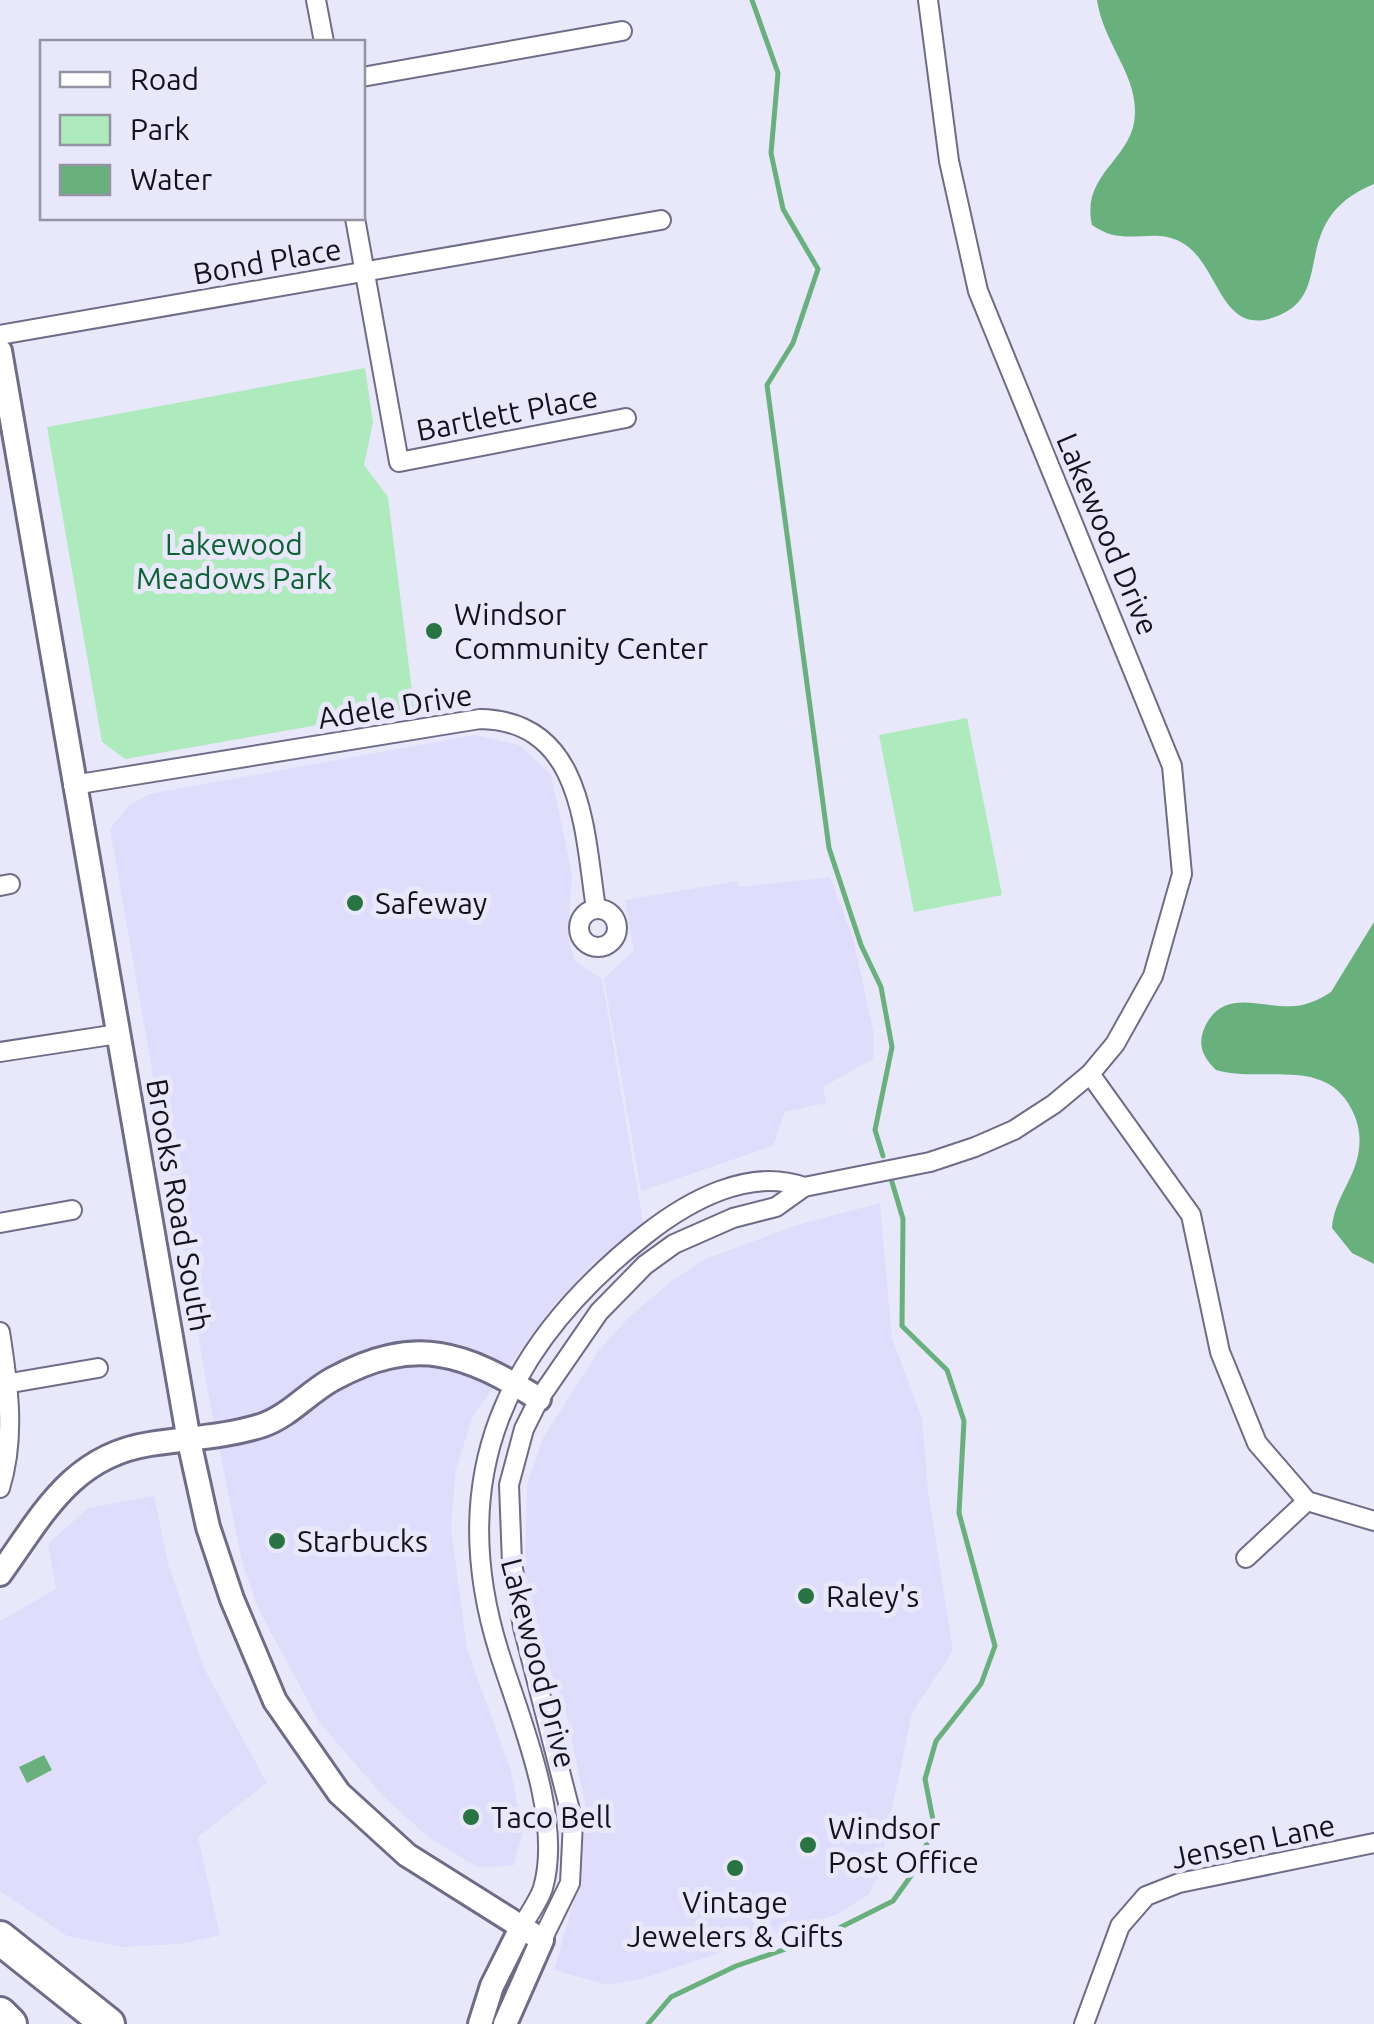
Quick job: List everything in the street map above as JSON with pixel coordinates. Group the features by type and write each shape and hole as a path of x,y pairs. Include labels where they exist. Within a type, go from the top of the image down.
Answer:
{"highway":[{"path":"0,1938 108,2024"},
{"path":"0,2014 10,2024"}],"street":[{"path":"316,0 324,40"},
{"name":"Lakewood Drive","path":"505,2024 570,1883 573,1822 522,1627 512,1563 509,1486 524,1430 539,1399 599,1312 645,1265 674,1244 733,1218 776,1207 804,1187 930,1162 975,1147 1014,1130 1090,1074 1115,1044 1154,976 1182,874 1172,766 978,291 949,161 928,0"},
{"path":"365,76 622,31"},
{"path":"355,220 365,272"},
{"name":"Bond Place","path":"0,335 661,220"},
{"name":"Bartlett Place","path":"365,272 399,462 626,418"},
{"name":"Brooks Road South","path":"0,350 5,402 189,1440 208,1527 238,1616 269,1689 306,1751 339,1793 407,1855 542,1940"},
{"name":"Adele Drive","path":"72,785 480,719 509,720 555,752 571,779 596,909"},
{"path":"0,1052 118,1034"},
{"path":"1090,1074 1190,1215 1220,1352 1257,1443 1308,1501 1374,1521"},
{"name":"Lakewood Drive","path":"480,2024 492,1986 542,1888 547,1848 541,1788 486,1608 479,1552 483,1466 514,1383 592,1277 674,1214 728,1188 779,1178 804,1187"},
{"path":"0,1223 72,1210"},
{"path":"0,1332 10,1447 0,1488"},
{"path":"0,1574 52,1497 86,1470 148,1444 189,1440 268,1423 334,1378 396,1356 437,1352 494,1370 539,1399"},
{"path":"4,1384 98,1368"},
{"path":"1246,1558 1308,1501"},
{"name":"Jensen Lane","path":"1084,2024 1120,1926 1146,1896 1179,1883 1374,1843"}],"shaded area":[{"path":"475,735 519,745 551,774 572,874 568,938 575,961 602,979 644,1228 595,1261 551,1308 473,1416 456,1469 451,1528 467,1649 511,1771 523,1833 513,1866 477,1867 428,1837 383,1796 319,1722 257,1606 242,1562 208,1392 110,829 128,806 149,794"},
{"path":"830,877 853,938 874,1034 873,1059 823,1087 826,1103 785,1112 773,1146 641,1191 604,978 634,950 625,900 737,881 739,887"},
{"path":"880,1203 892,1338 922,1418 928,1490 953,1651 912,1713 878,1877 869,1894 838,1914 641,1979 608,1985 554,1970 575,1896 587,1814 566,1712 542,1648 525,1570 527,1484 543,1438 599,1350 630,1316 669,1283 703,1260 797,1225"},
{"path":"154,1496 169,1567 204,1668 267,1783 198,1837 220,1935 180,1944 122,1947 67,1936 0,1891 0,1621 56,1589 48,1544 88,1508"}],"green space":[{"name":"Lakewood Meadows Park","path":"365,368 373,422 364,465 388,497 414,708 125,759 102,742 47,427"},
{"path":"967,718 1002,895 914,912 879,735"}],"water":[{"path":"1097,0 1374,0 1374,184 1348,199 1331,215 1321,234 1307,287 1299,302 1284,313 1262,320 1246,318 1233,310 1204,265 1179,241 1158,236 1115,235 1092,225 1090,207 1094,192 1127,142 1135,111 1130,83 1105,30"},
{"path":"1374,922 1374,1264 1352,1253 1332,1228 1359,1148 1358,1128 1348,1103 1336,1089 1305,1076 1216,1070 1205,1056 1201,1041 1204,1029 1221,1008 1244,1002 1295,1006 1331,992"},
{"path":"44,1755 52,1770 27,1783 19,1767"}],"waterway":[{"path":"752,0 778,73 771,153 783,209 818,269 793,343 767,385 829,848 861,945 881,987 892,1047 875,1130 883,1156"},
{"path":"648,2024 671,1997 736,1966 821,1937 893,1901 918,1866 934,1825 925,1779 936,1741 981,1684 995,1646 959,1513 964,1421 947,1370 902,1326 903,1219 892,1182"}],"place":[{"name":"Windsor Community Center","path":"434,631"},
{"name":"Safeway","path":"355,903"},
{"name":"Starbucks","path":"277,1541"},
{"name":"Raley's","path":"806,1596"},
{"name":"Taco Bell","path":"471,1817"},
{"name":"Windsor Post Office","path":"808,1845"},
{"name":"Vintage Jewelers & Gifts","path":"735,1868"}]}
